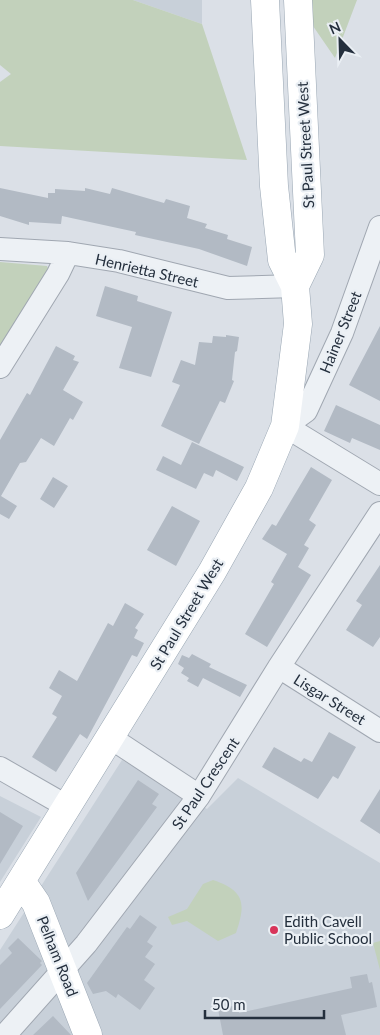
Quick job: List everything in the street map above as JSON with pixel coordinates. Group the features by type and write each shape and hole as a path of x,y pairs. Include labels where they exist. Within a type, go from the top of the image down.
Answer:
{"main road":[{"name":"St Paul Street West","path":"0,914 112,738 212,572 259,488 285,426 298,324 295,286 282,260 274,186 265,0"},
{"name":"St Paul Street West","path":"295,286 310,255 298,0"},
{"name":"Pelham Road","path":"21,881 36,903 64,969 88,1035"}],"street":[{"name":"Hainer Street","path":"285,426 306,411 342,333 380,227"},
{"name":"Henrietta Street","path":"0,249 68,253 119,261 228,288 295,286"},
{"path":"0,368 58,274 68,253"},
{"path":"285,426 380,484"},
{"name":"St Paul Crescent","path":"5,1035 86,944 199,796 279,667 380,513"},
{"name":"Lisgar Street","path":"279,667 380,731"},
{"path":"112,738 199,796"},
{"path":"0,768 68,807"}],"shaded area":[{"path":"133,0 202,0 202,24"},
{"path":"122,760 207,809 238,778 380,863 380,1035 0,1035 0,950"},
{"path":"0,796 41,817 0,882"}],"green space":[{"path":"0,0 133,0 202,24 247,160 0,146 0,82 11,74 0,65"},
{"path":"308,0 357,0 335,58 304,13"},
{"path":"0,262 47,266 50,273 0,354"},
{"path":"213,880 232,889 240,899 242,906 236,933 218,941 187,921 172,925 168,917 187,909 203,884"},
{"path":"380,941 380,970 373,943"}],"building":[{"path":"0,188 48,198 48,193 55,193 55,189 85,191 85,188 110,194 112,188 164,203 166,199 190,206 187,218 207,224 205,228 228,235 227,239 252,247 247,266 199,249 135,235 136,232 62,216 61,224 29,222 29,225 0,216"},
{"path":"105,286 138,296 137,301 172,312 151,377 119,368 132,327 96,316"},
{"path":"380,326 380,401 349,385"},
{"path":"226,335 239,337 237,351 235,352 232,380 234,381 225,403 220,401 199,444 161,426 180,385 172,382 181,360 195,365 199,342 212,343 213,336 226,337"},
{"path":"56,346 75,356 73,360 79,362 63,390 83,402 73,420 70,418 54,446 41,438 26,462 20,463 1,496 17,506 9,519 0,514 0,440 27,393 30,395"},
{"path":"336,405 380,425 380,450 352,438 350,443 324,431"},
{"path":"192,442 244,467 237,481 216,470 213,477 204,473 196,489 156,470 163,456 181,465"},
{"path":"311,467 332,480 309,520 316,525 304,545 309,548 298,567 311,575 267,647 245,634 274,584 271,582 287,554 262,539 272,524 276,526"},
{"path":"53,477 68,486 54,508 40,499"},
{"path":"172,506 200,521 176,566 147,550"},
{"path":"380,565 380,637 373,647 346,630 362,605 356,601"},
{"path":"125,603 144,614 135,628 138,630 134,638 144,643 137,657 132,655 87,739 80,734 56,772 32,757 57,717 52,714 62,696 49,688 59,670 77,681 108,623 113,626"},
{"path":"192,654 211,664 209,667 247,685 240,697 203,678 198,687 187,681 189,678 181,673 184,668 178,664 182,655 189,658"},
{"path":"329,732 356,747 338,779 333,776 318,799 262,767 274,747 301,762 304,758 312,762"},
{"path":"138,780 159,794 152,804 157,807 88,901 76,873"},
{"path":"380,789 380,834 360,821"},
{"path":"0,812 23,826 0,864"},
{"path":"140,915 157,927 147,942 153,946 145,957 155,964 144,980 155,988 140,1010 118,994 116,998 106,991 93,994 87,983 127,927 130,929"},
{"path":"18,938 42,961 40,963 42,965 0,1009 0,965 12,953 8,948"},
{"path":"367,974 369,983 372,982 377,1007 341,1015 346,1035 223,1035 218,1009 238,1005 239,1013 352,988 350,977"},
{"path":"53,1016 71,1035 33,1035"}],"place":[{"name":"Edith Cavell Public School","path":"274,930"}]}
